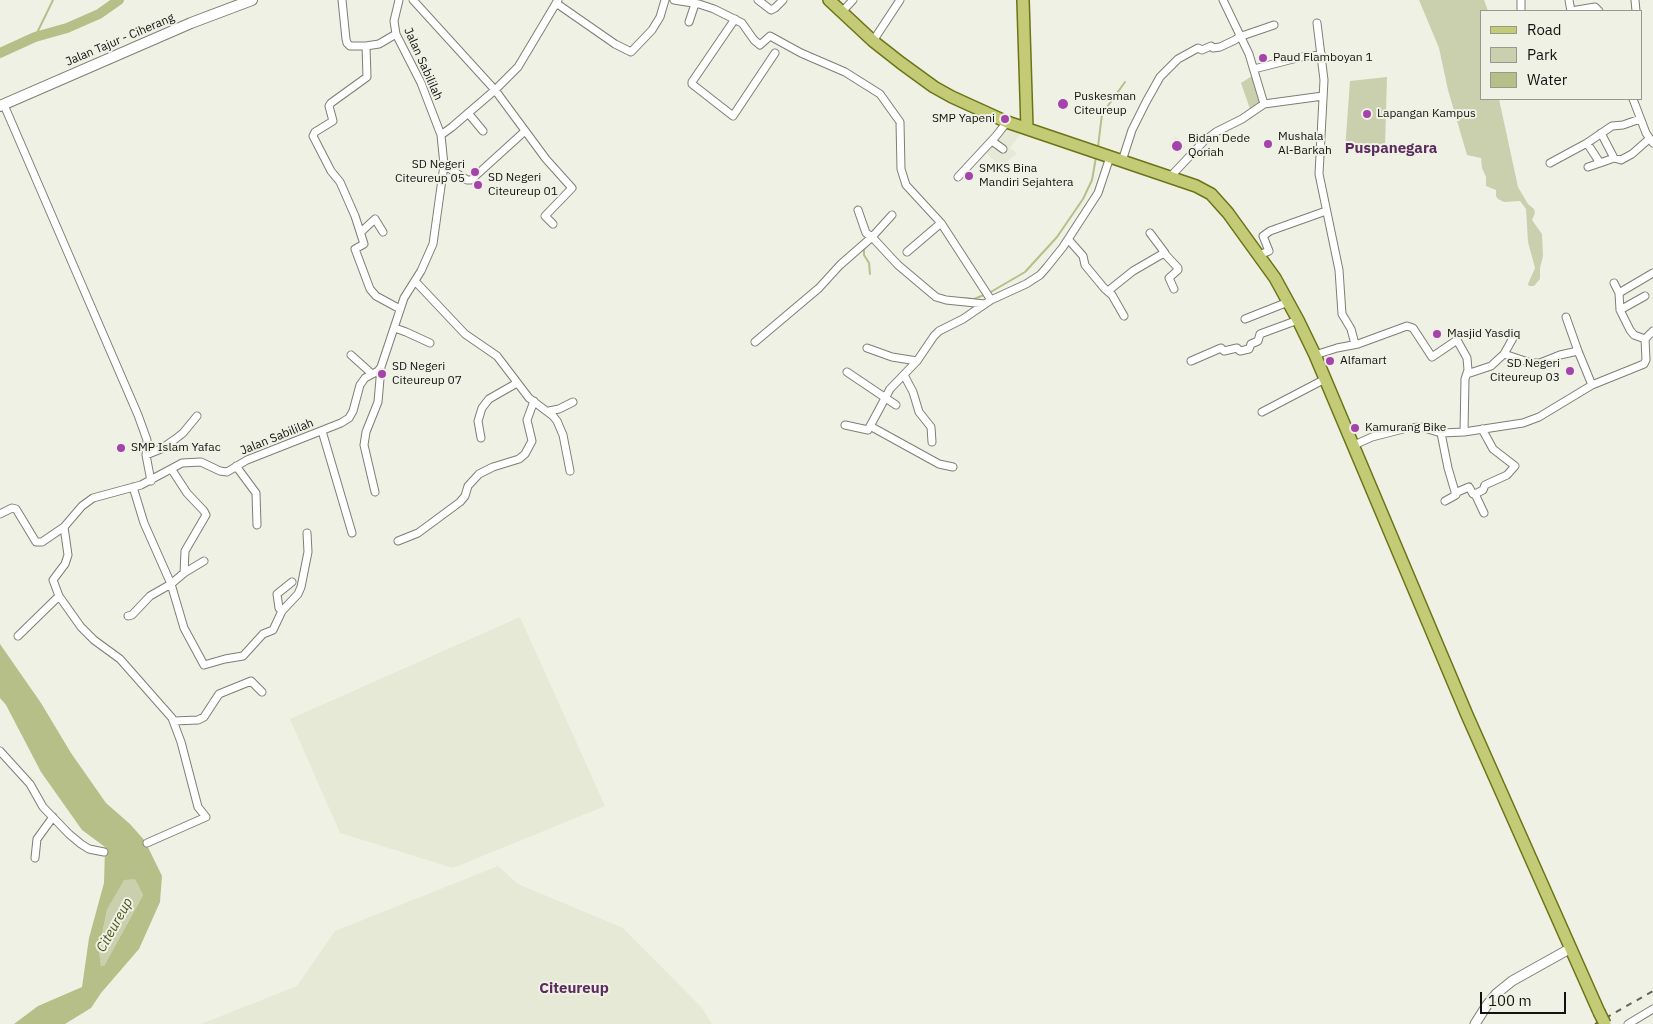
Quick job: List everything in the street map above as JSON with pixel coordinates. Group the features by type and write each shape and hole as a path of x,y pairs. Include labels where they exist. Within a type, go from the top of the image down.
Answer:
{"main road":[{"name":"Jalan Tajur - Ciherang","path":"2,105 191,23 252,0"},
{"path":"828,0 873,41 934,87 978,110 1007,122 1196,186 1212,194 1228,213 1275,278 1315,355 1497,785 1605,1024"},
{"path":"1023,0 1026,128"}],"street":[{"path":"342,0 347,43 350,46 378,44 396,34"},
{"name":"Jalan Sabililah","path":"0,514 12,508 16,509 36,542 42,542 64,527 82,506 94,498 151,481 182,463 201,462 227,472 255,456 322,431 349,418 356,404 362,382 381,367 400,309 433,244 444,165 441,135 421,83 396,34 394,21 399,0"},
{"name":"Jalan Sabililah","path":"413,0 495,90 546,159 573,188 546,216 553,224"},
{"path":"441,135 495,90 524,60 540,28 551,15 557,1 615,44 631,52 652,30 660,17 665,0"},
{"path":"674,0 714,9 745,26 748,33 758,44 762,44 770,36 845,72 880,94 900,122 902,169 906,186 941,224 988,298"},
{"path":"758,0 771,10 783,0"},
{"path":"841,13 854,0"},
{"path":"873,41 900,0"},
{"path":"1223,0 1254,69 1264,104"},
{"path":"689,22 695,4"},
{"path":"1577,10 1595,7 1598,10"},
{"path":"735,20 692,84 733,116 775,54"},
{"path":"1317,23 1324,80 1319,174 1339,270 1342,314 1351,329 1355,344"},
{"path":"858,210 864,230 898,265 936,297 946,300 988,298 1026,284 1040,275 1068,239 1098,193 1113,158 1132,130 1160,77 1178,59 1198,48 1202,50 1211,46 1213,48 1220,47 1239,37 1274,25"},
{"path":"366,46 367,77 331,103 329,106 333,119 332,123 313,135 317,146 331,171 340,182 350,202 361,232 363,245 355,250 370,289 376,296 400,309"},
{"path":"1254,69 1305,56 1322,55"},
{"path":"1170,177 1204,141 1264,104 1323,96"},
{"path":"1588,167 1614,158 1621,160 1651,141 1633,100"},
{"path":"2,105 128,389 146,436 146,455 151,481"},
{"path":"468,114 482,131"},
{"path":"1550,163 1587,143 1612,126 1623,125 1640,119"},
{"path":"958,176 1007,122"},
{"path":"444,165 467,180 472,180 525,131"},
{"path":"1601,133 1614,158"},
{"path":"992,140 1003,149"},
{"path":"1587,143 1600,163"},
{"path":"1259,255 1269,251 1263,236 1270,231 1326,211"},
{"path":"755,342 819,288 892,215"},
{"path":"361,232 375,219 383,232"},
{"path":"907,252 941,224"},
{"path":"1150,233 1178,268 1169,278 1174,289"},
{"path":"1068,239 1083,256 1085,264 1116,300 1124,316"},
{"path":"1108,291 1133,272 1166,253"},
{"path":"1619,293 1653,273"},
{"path":"414,281 465,334 497,356 524,392 549,411 560,426 570,472"},
{"path":"1352,446 1372,437 1407,428 1421,427 1441,433 1464,432 1523,423 1539,417 1592,385 1642,365 1646,360 1649,349 1645,339 1632,333 1620,310 1619,293 1614,283"},
{"path":"1620,310 1645,296"},
{"path":"845,425 866,430 890,389 916,361 939,331 963,319 988,298"},
{"path":"1245,319 1288,302"},
{"path":"1566,317 1592,385"},
{"path":"1191,360 1221,348 1224,351 1237,348 1240,351 1249,348 1251,344 1258,341 1260,334 1298,320"},
{"path":"1315,355 1355,344 1407,326 1413,328 1432,357 1455,341 1458,341 1467,358 1464,432"},
{"path":"395,328 430,343"},
{"path":"1645,339 1653,331"},
{"path":"1467,374 1492,366 1504,354 1513,338"},
{"path":"868,348 892,358 916,361"},
{"path":"1504,354 1531,363 1540,363 1560,355 1578,351"},
{"path":"351,355 371,373"},
{"path":"375,492 364,444 366,432 378,402 381,367"},
{"path":"847,372 896,405"},
{"path":"904,375 919,412 931,426 932,442"},
{"path":"1262,412 1325,379"},
{"path":"481,438 478,422 482,408 490,399 518,383"},
{"path":"398,541 418,533 460,502 468,486 480,474 493,467 519,459 524,454 532,441 528,420 534,401"},
{"path":"549,411 559,409 573,402"},
{"path":"146,455 174,440 197,416"},
{"path":"870,426 939,464 953,467"},
{"path":"1475,494 1483,490 1485,485 1506,475 1515,466 1497,454 1482,429"},
{"path":"322,431 352,533"},
{"path":"1441,433 1455,493"},
{"path":"236,466 256,493 256,525"},
{"path":"172,470 187,493 206,515 186,551 184,573"},
{"path":"133,487 144,523 171,584 184,628 204,666 225,659 243,656 263,634 273,630 282,611 298,594 301,587 308,552 307,533"},
{"path":"1445,501 1455,496 1455,493 1469,487 1473,494 1475,494 1484,513"},
{"path":"64,527 68,555 53,580 58,596 80,627 120,659 174,721 198,807 206,817 147,843"},
{"path":"128,616 132,615 150,596 204,561"},
{"path":"282,611 279,608 276,594 292,582"},
{"path":"18,636 58,596"},
{"path":"174,721 198,720 204,717 219,694 252,680 262,692"},
{"path":"0,751 30,784 43,807 53,817 81,844 89,849 104,852"},
{"path":"35,858 37,839 53,817"},
{"path":"1475,1024 1490,999 1512,981 1571,948"},
{"path":"1628,1024 1653,1009"}],"shaded area":[{"path":"1008,125 1022,132 1010,148 1017,153 1001,167 985,152"},
{"name":"Bidan Dede Qoriah","path":"1176,136 1185,147 1178,154 1169,145"},
{"path":"520,617 605,806 453,868 340,833 290,719"},
{"path":"498,866 518,884 623,928 702,1008 712,1024 201,1024 297,986 335,931"}],"green space":[{"path":"1419,0 1484,0 1488,10 1480,10 1480,100 1499,100 1518,187 1528,204 1534,209 1535,213 1532,220 1542,234 1543,256 1540,279 1534,286 1529,286 1528,284 1535,268 1528,242 1526,209 1520,201 1504,202 1498,199 1496,190 1486,186 1486,177 1482,168 1481,158 1467,155 1448,90 1439,48"},
{"path":"1252,76 1261,103 1250,109 1241,83"},
{"name":"Lapangan Kampus","path":"1387,77 1385,147 1345,150 1350,81"},
{"path":"135,878 143,895 104,966 101,966 99,950 107,910 124,879"}],"water":[{"path":"0,644 106,803 130,824 145,841 162,876 160,902 139,949 101,993 91,1008 65,1024 14,1024 38,1006 82,987 89,938 104,883 105,847 82,830 41,772 6,705 0,698","holes":["135,879 143,895 104,966 101,966 99,950 107,910 124,880"]}],"waterway":[{"path":"35,37 53,0"},
{"name":"Citeureup","path":"0,53 35,37 67,28 99,14 119,0"},
{"path":"1098,147 1102,114 1125,82"},
{"path":"989,293 1025,272 1057,237 1083,199 1092,180 1096,157"},
{"path":"867,246 864,249 864,255 869,263 870,274"},
{"path":"963,298 974,299 984,295"}],"railway":[{"path":"1595,1024 1653,991"}],"place":[{"name":"Paud Flamboyan 1","path":"1263,58"},
{"name":"Puskesman Citeureup","path":"1063,104"},
{"name":"Lapangan Kampus","path":"1367,114"},
{"name":"SMP Yapeni","path":"1005,119"},
{"name":"Mushala Al-Barkah","path":"1268,144"},
{"name":"Bidan Dede Qoriah","path":"1177,146"},
{"name":"SD Negeri Citeureup 05","path":"475,172"},
{"name":"SMKS Bina Mandiri Sejahtera","path":"969,176"},
{"name":"SD Negeri Citeureup 01","path":"478,185"},
{"name":"Masjid Yasdiq","path":"1437,334"},
{"name":"Alfamart","path":"1330,361"},
{"name":"SD Negeri Citeureup 03","path":"1570,371"},
{"name":"SD Negeri Citeureup 07","path":"382,374"},
{"name":"Kamurang Bike","path":"1355,428"},
{"name":"SMP Islam Yafac","path":"121,448"}],"district":[{"name":"Puspanegara","path":"1391,149"},
{"name":"Citeureup","path":"574,989"}]}
